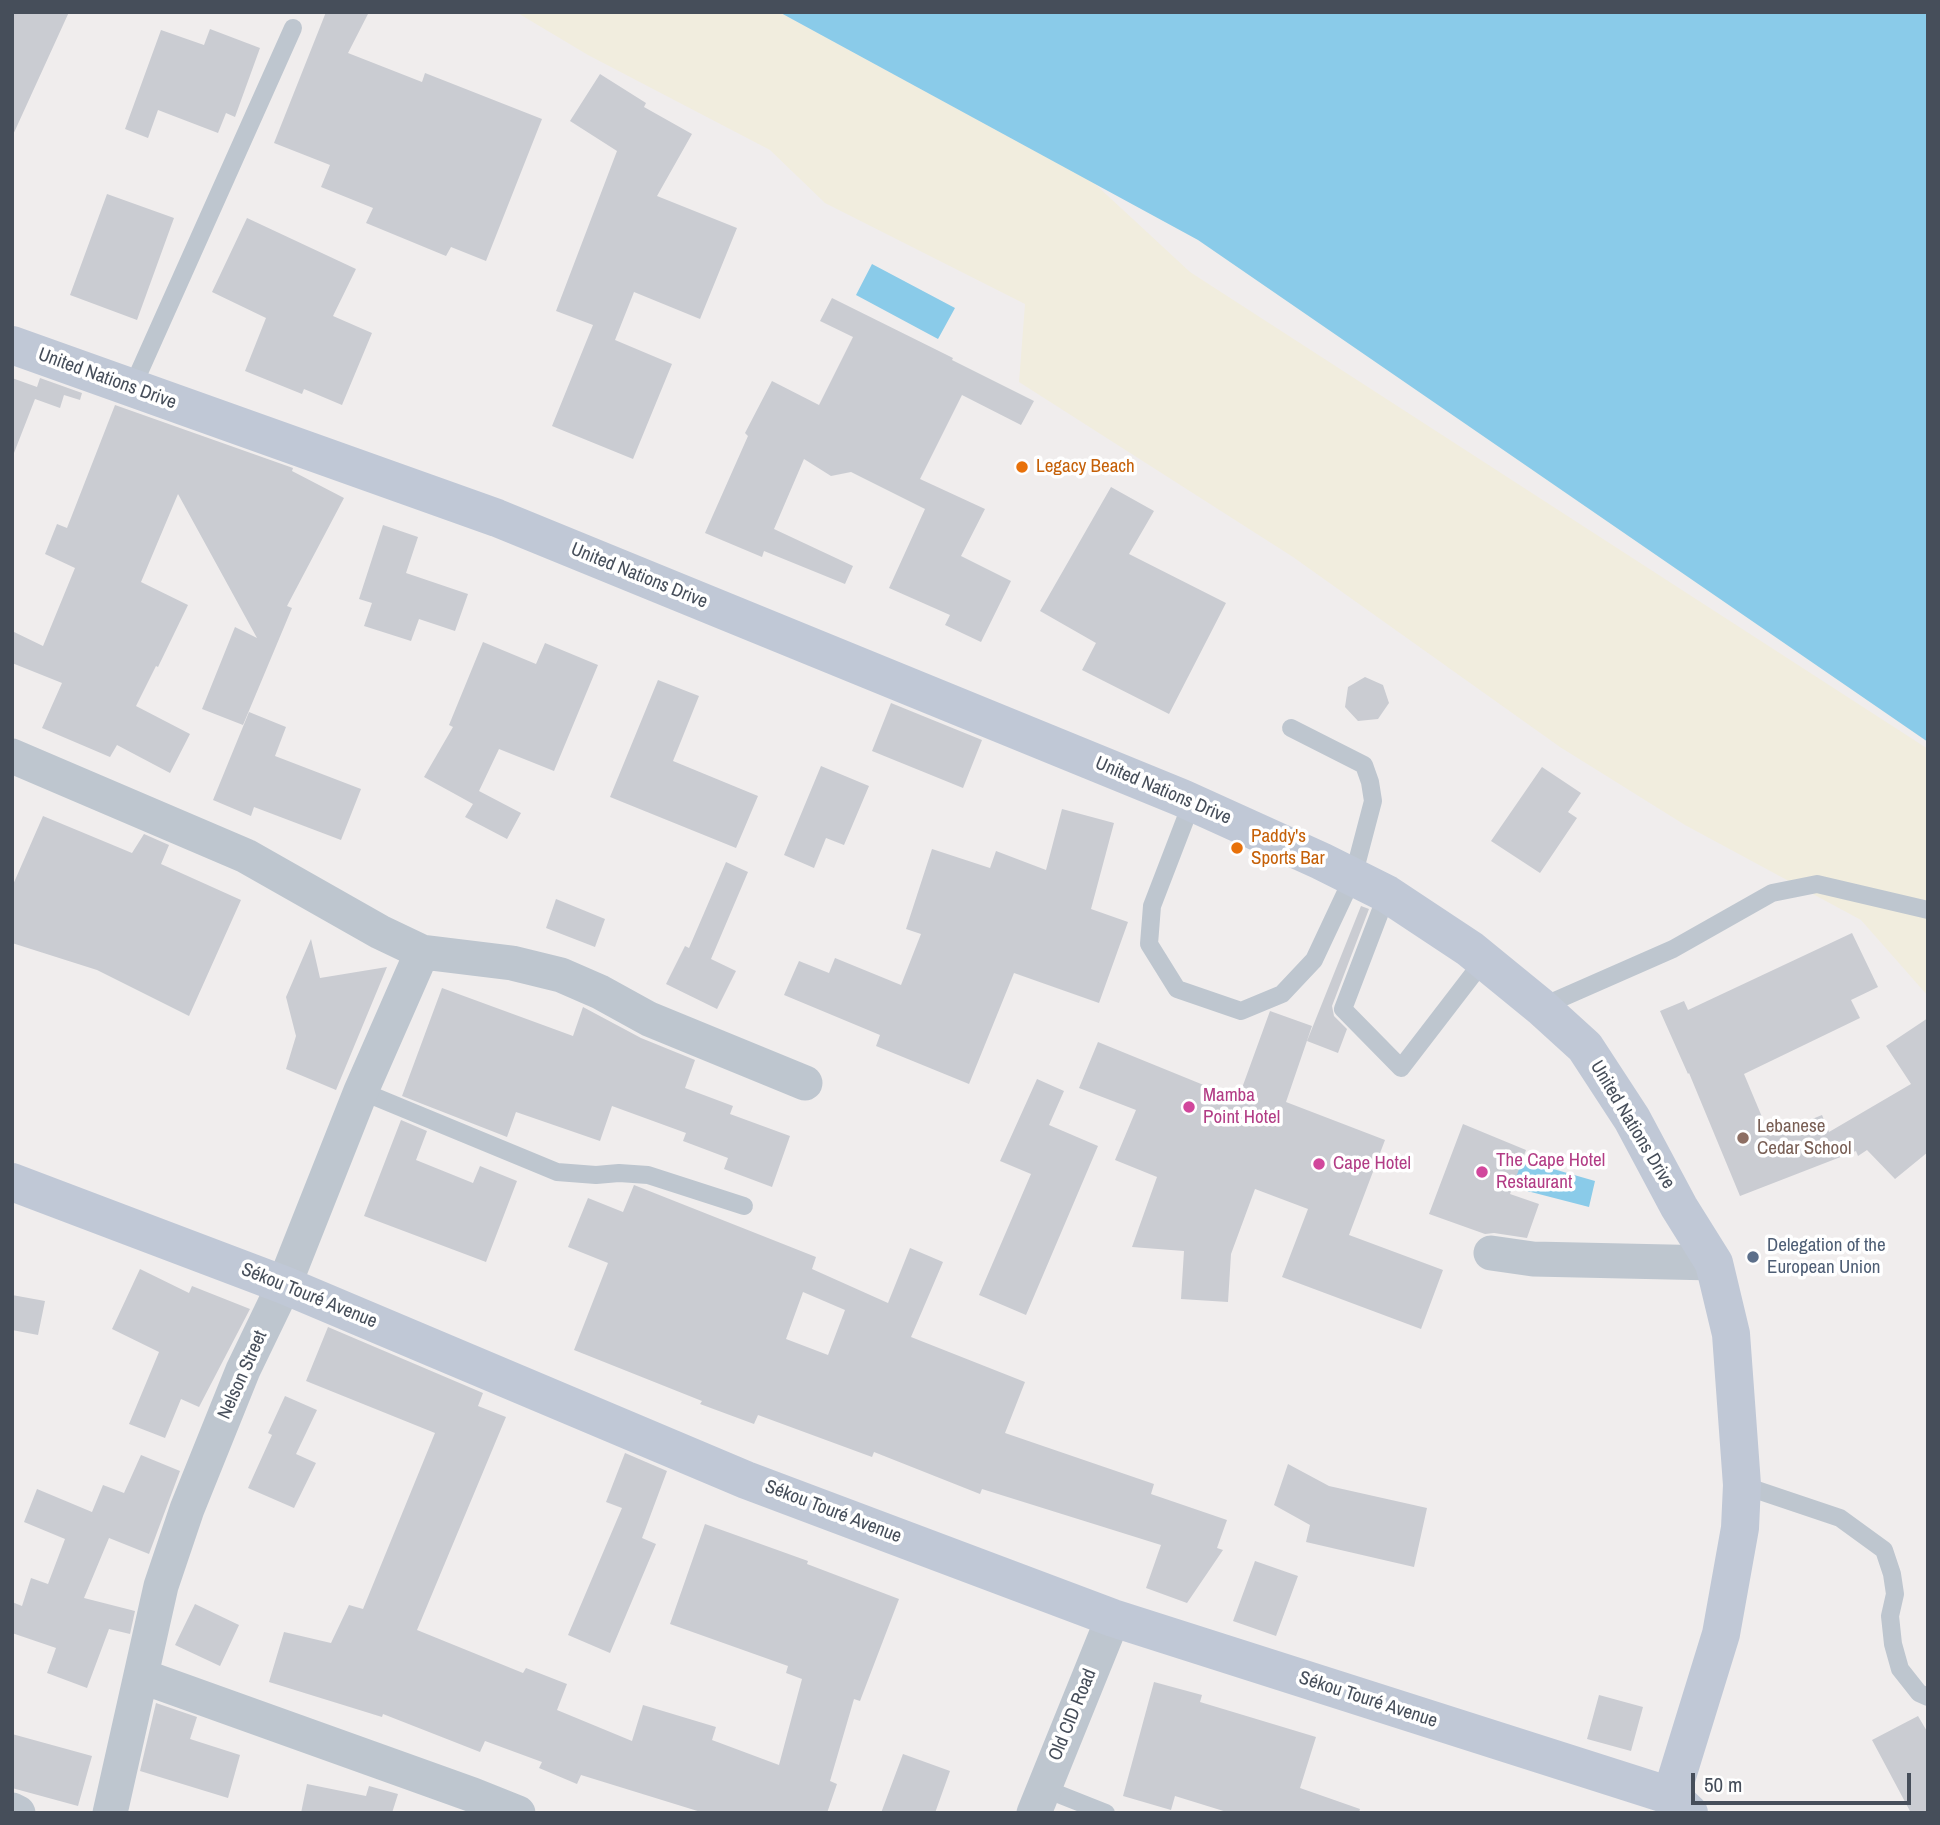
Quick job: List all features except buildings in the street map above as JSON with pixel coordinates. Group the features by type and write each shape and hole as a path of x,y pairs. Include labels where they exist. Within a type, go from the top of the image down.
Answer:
{"street":[{"name":"United Nations Drive","path":"12,345 497,518 1192,803 1387,894 1484,960 1541,1007 1585,1047 1632,1119 1679,1207 1714,1263 1731,1334 1742,1485 1740,1528 1721,1634 1680,1805"},
{"path":"12,756 246,856 380,932 422,952 512,963 561,975 600,992 649,1019 806,1083"},
{"name":"Nelson Street","path":"110,1813 161,1586 187,1509 243,1370 284,1285 361,1091 422,952"},
{"name":"Sékou Touré Avenue","path":"12,1182 284,1285 746,1480 1113,1618 1680,1805"},
{"path":"1491,1253 1533,1259 1714,1263"},
{"name":"Old CID Road","path":"1039,1800 1113,1618"},
{"path":"141,1676 518,1813"},
{"path":"12,1810 18,1813"}],"lane":[{"path":"132,388 293,28"},
{"path":"1192,803 1152,906 1149,943 1177,989 1241,1011 1282,994 1314,960 1353,877 1373,801 1364,765 1291,728"},
{"path":"1541,1007 1673,949 1772,893 1816,884 1928,910"},
{"path":"1387,894 1343,1009 1401,1068 1484,960"},
{"path":"361,1091 556,1172 648,1175 744,1206"},
{"path":"1742,1485 1840,1518 1884,1550 1895,1594 1890,1616 1893,1644 1900,1669 1919,1693 1928,1697"},
{"path":"1039,1800 1106,1813"}],"sand":[{"path":"516,12 779,12 1094,183 1190,272 1928,749 1928,996 1861,920 1685,825 1560,747 1293,557 1019,382 1025,304 825,203 770,150 588,55"}],"water":[{"path":"779,12 1928,12 1928,742 1198,240"},
{"path":"872,264 955,308 938,339 856,295"},
{"path":"1508,1156 1595,1181 1589,1207 1500,1184"}],"place":[{"name":"Legacy Beach","path":"1022,467"},
{"name":"Paddy's Sports Bar","path":"1237,848"},
{"name":"Mamba Point Hotel","path":"1189,1107"},
{"name":"Lebanese Cedar School","path":"1743,1138"},
{"name":"Cape Hotel","path":"1319,1164"},
{"name":"The Cape Hotel Restaurant","path":"1482,1172"},
{"name":"Delegation of the European Union","path":"1753,1257"}]}
